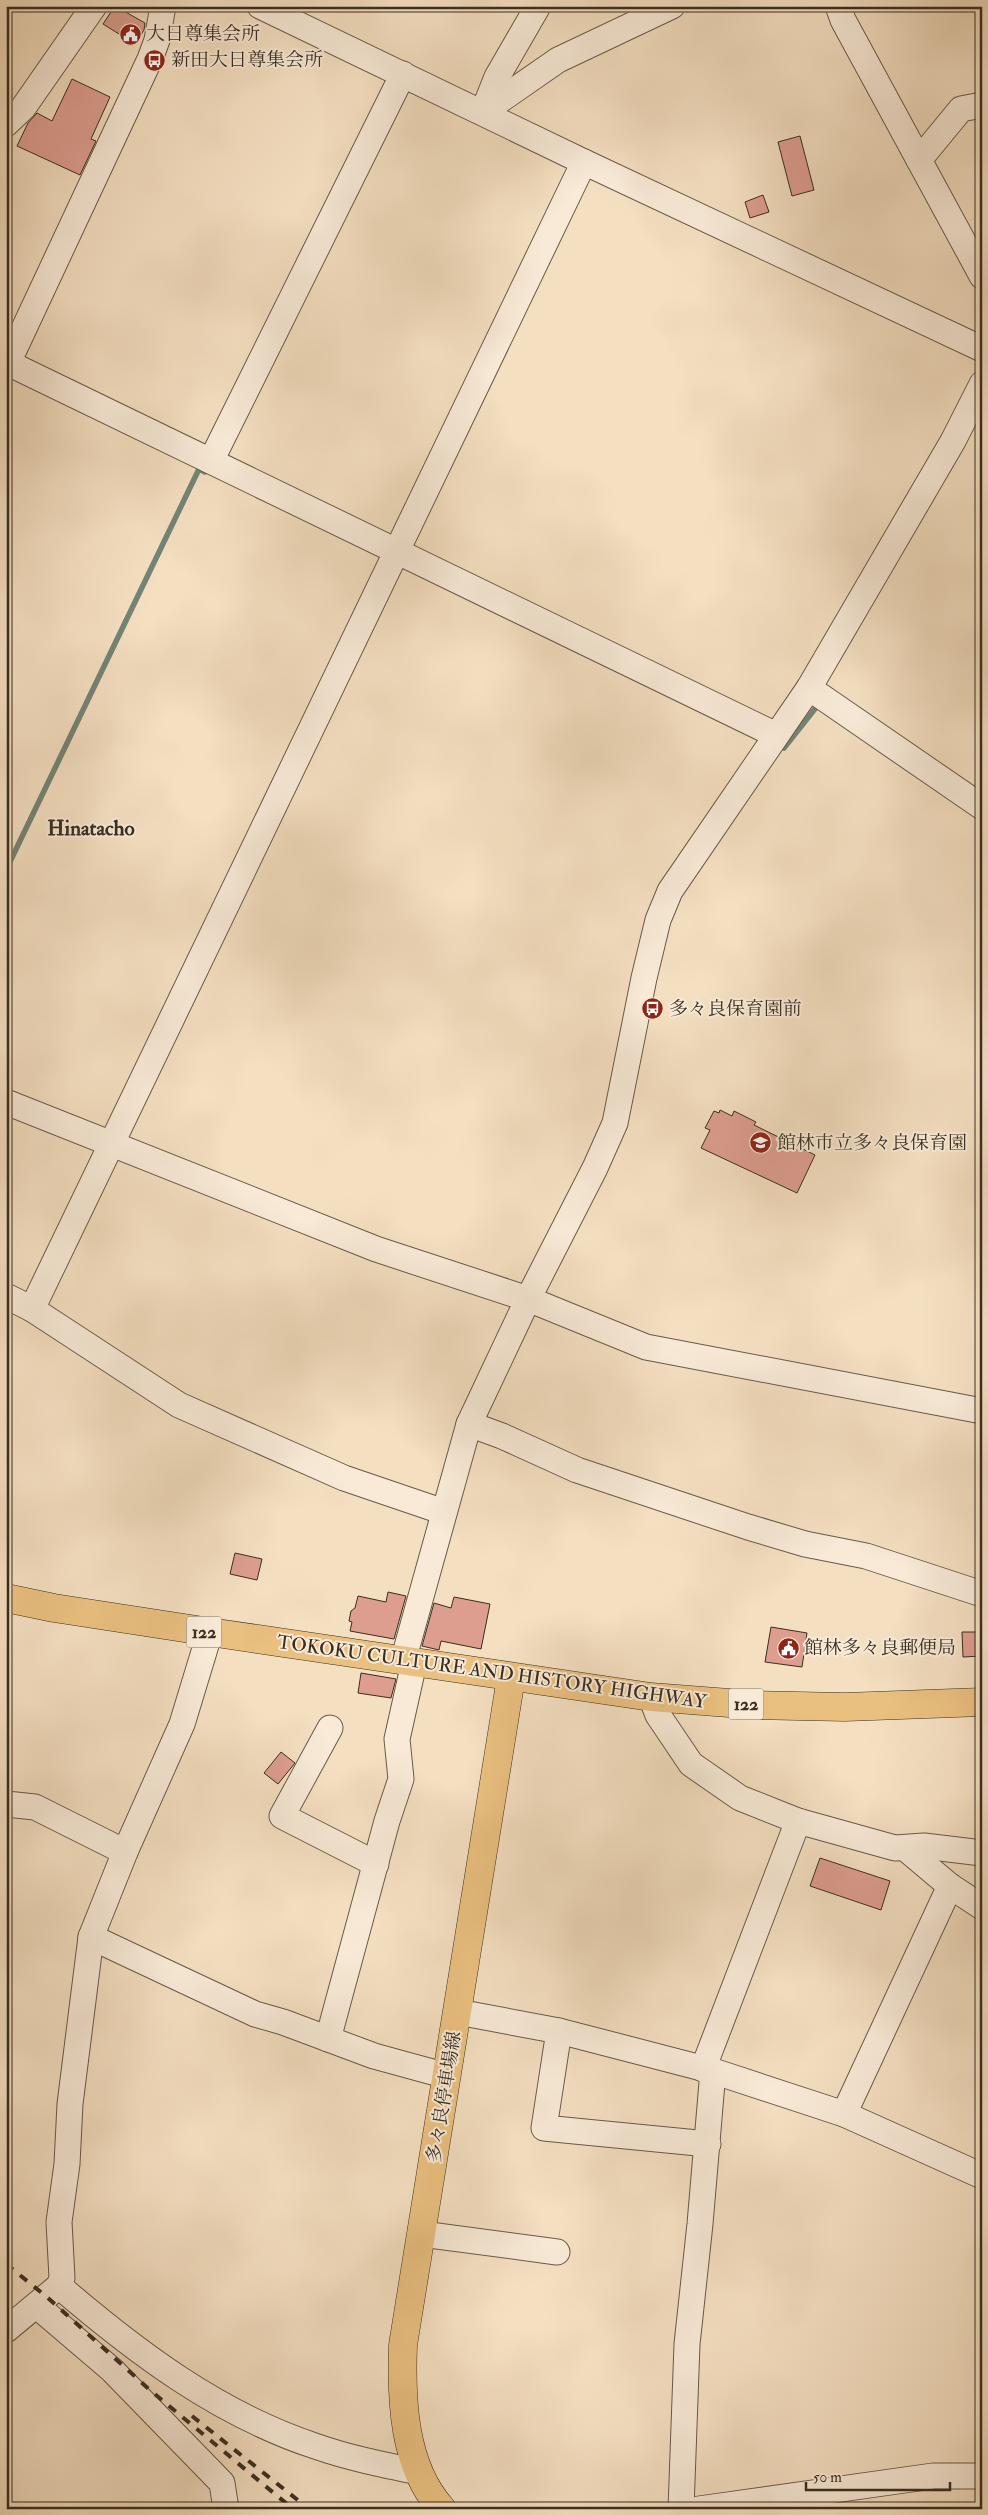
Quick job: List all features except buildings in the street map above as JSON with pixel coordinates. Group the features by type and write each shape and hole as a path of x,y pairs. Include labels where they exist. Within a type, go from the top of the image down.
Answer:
{"main road":[{"name":"TOKOKU CULTURE AND HISTORY HIGHWAY","path":"6,1598 54,1608 210,1632 511,1678 651,1697 756,1705 845,1707 982,1702"},
{"name":"多々良停車場線","path":"442,2509 426,2489 419,2472 406,2420 402,2371 407,2313 422,2234 511,1678"}],"street":[{"path":"6,124 23,108 48,74 87,13 94,6"},
{"path":"163,6 157,40 150,59 7,364 776,735"},
{"path":"260,6 584,162 982,349"},
{"path":"483,112 497,77 538,6"},
{"path":"483,112 558,60 672,6"},
{"path":"838,6 843,20 982,276"},
{"path":"211,461 402,74"},
{"path":"919,160 961,109 982,105"},
{"path":"32,1309 584,162"},
{"path":"328,2038 401,1779 397,1739 408,1662 444,1512 468,1424 528,1299 596,1168 615,1123 644,978 658,920 670,890 809,688 953,441 982,384"},
{"path":"809,688 982,807"},
{"path":"6,1102 376,1249 528,1299 646,1348 982,1411"},
{"path":"6,1296 32,1309 179,1404 344,1478 444,1512"},
{"path":"468,1424 502,1436 577,1470 748,1527 805,1544 866,1556 982,1594"},
{"path":"6,2330 59,2286 62,2278 59,2222 67,2164 70,2104 91,1937 125,1852 182,1724 210,1632"},
{"path":"651,1697 658,1715 691,1764 740,1798 798,1821 895,1848 906,1849 924,1846 981,1851"},
{"path":"330,1728 282,1816 376,1864"},
{"path":"6,1804 35,1807 125,1852"},
{"path":"681,2509 687,2344 708,2144 708,2070 798,1821"},
{"path":"906,1849 950,1886 982,1906"},
{"path":"844,2114 950,1886"},
{"path":"91,1937 255,2014 328,2038 374,2056 447,2076"},
{"path":"458,2012 559,2031 708,2070 844,2114 982,2176"},
{"path":"559,2031 544,2128 708,2144"},
{"path":"422,2234 557,2252"},
{"path":"59,2286 164,2369 217,2403 280,2433 314,2446 350,2457 419,2472"},
{"path":"37,2306 112,2370 222,2483 226,2509"},
{"path":"699,2509 933,2476 981,2480"}],"waterway":[{"path":"6,870 199,469 205,472"},
{"path":"784,748 818,705"}],"railway":[{"path":"6,2264 47,2297 151,2391 293,2509"},
{"path":"192,2416 309,2509"}],"place":[{"name":"大日尊集会所","path":"130,34"},
{"name":"新田大日尊集会所","path":"155,60"},
{"name":"多々良保育園前","path":"653,1009"},
{"name":"館林市立多々良保育園","path":"761,1143"},
{"name":"館林多々良郵便局","path":"788,1648"}],"district":[{"name":"Hinatacho","path":"91,828"}]}
